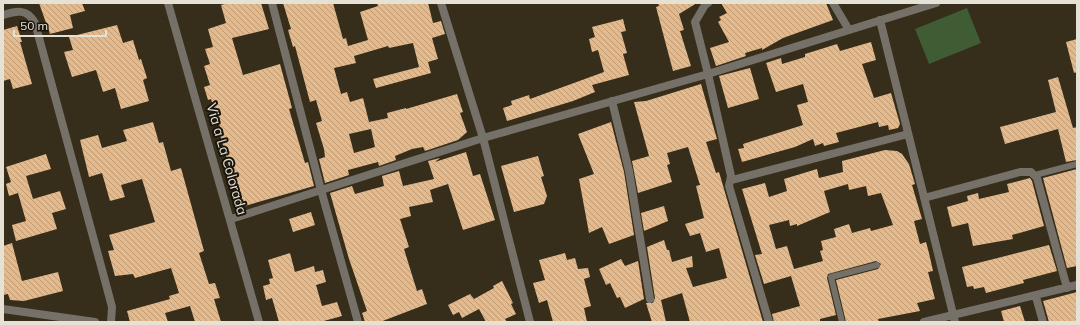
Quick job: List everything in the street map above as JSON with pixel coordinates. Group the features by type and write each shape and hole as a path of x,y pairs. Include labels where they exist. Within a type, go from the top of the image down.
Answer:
{"street":[{"name":"Via a La Colorada","path":"168,3 231,219 259,322"},
{"path":"272,3 321,190 358,322"},
{"path":"441,3 483,138 530,322"},
{"path":"708,3 705,5 695,22 732,180 729,186 768,322"},
{"path":"833,3 849,30"},
{"path":"231,219 483,138 708,74 936,3"},
{"path":"3,15 21,11 30,16 35,23 112,308 111,322"},
{"path":"880,20 954,318"},
{"path":"612,101 628,164 650,299"},
{"path":"732,180 908,134"},
{"path":"924,198 1020,172 1028,171 1035,175 1038,178 1067,288"},
{"path":"924,322 954,318 1077,285"},
{"path":"1036,296 1043,322"},
{"path":"3,309 95,322"}],"lane":[{"path":"1035,175 1077,164"},
{"path":"842,322 831,277 877,265"}],"green space":[{"path":"967,8 981,43 929,64 915,29"}],"building":[{"path":"39,3 82,3 85,11 70,15 73,28 50,34"},
{"path":"229,3 261,3 269,29 232,38 243,75 280,64 292,108 289,109 305,163 308,162 314,186 238,208 231,184 234,183 218,128 220,127 211,99 208,100 204,87 210,85 204,66 210,64 205,49 213,47 208,29 226,23 221,5"},
{"path":"283,3 333,3 343,39 346,38 348,46 368,40 360,12 378,6 377,3 428,3 433,23 441,21 445,34 432,38 438,59 428,62 431,73 376,88 373,79 419,67 413,43 389,48 388,46 354,56 356,63 334,68 341,94 347,92 350,102 363,98 369,122 388,118 387,113 457,94 463,112 460,113 467,132 458,140 425,151 423,147 412,149 395,156 396,160 379,166 378,162 348,170 349,175 325,183 319,159 325,157 324,149 316,123 322,121 316,100 310,102 295,46 293,47 288,30 291,29","holes":["371,129 375,147 354,153 349,134"]},
{"path":"658,3 697,3 679,14 684,30 680,31 691,66 673,71 656,7 659,6"},
{"path":"721,3 826,3 833,20 783,38 762,50 762,48 745,53 746,56 716,66 710,48 729,42 718,22 721,20 719,17 727,13"},
{"path":"623,19 626,31 621,32 627,53 623,54 629,75 592,85 595,92 573,101 507,121 503,108 512,105 511,101 529,95 530,99 604,72 598,50 592,52 589,39 595,37 592,27"},
{"path":"117,25 123,43 133,40 139,60 141,59 147,78 143,80 149,101 121,109 115,88 103,92 96,70 72,77 64,52 73,50 69,37"},
{"path":"17,26 32,84 13,89 10,79 3,81 3,30"},
{"path":"1077,39 1077,72 1074,73 1066,42"},
{"path":"871,42 876,60 862,64 874,98 891,93 900,124 898,128 889,130 888,125 879,127 878,122 836,133 839,142 824,146 823,143 815,146 813,139 795,147 742,162 738,149 744,148 743,144 803,125 797,105 808,102 803,84 776,92 766,63 781,58 782,64 805,57 805,54 837,44 840,51"},
{"path":"750,68 759,99 728,108 719,76"},
{"path":"1058,77 1073,128 1077,127 1077,160 1066,162 1058,129 1005,144 1000,127 1056,112 1048,80"},
{"path":"701,84 717,139 706,142 716,173 719,172 763,322 690,322 682,293 661,300 666,322 652,322 646,303 653,303 655,298 647,247 664,240 667,250 669,250 672,262 692,256 693,267 686,268 693,287 727,278 719,248 706,252 700,233 690,236 685,224 704,218 696,186 700,185 688,147 667,153 670,164 667,165 672,182 638,193 632,161 649,156 634,102 646,101"},
{"path":"153,122 159,143 163,142 171,171 181,168 204,251 199,253 209,284 215,283 220,298 214,299 221,322 195,322 190,306 165,313 168,322 130,322 127,311 170,299 169,296 179,293 171,268 135,278 133,274 115,276 108,251 114,250 109,235 155,222 142,179 121,185 125,197 110,201 102,173 89,177 80,140 98,135 102,148 127,141 123,130"},
{"path":"611,122 624,172 634,235 609,244 602,227 589,233 579,179 594,174 578,134"},
{"path":"885,150 897,151 902,154 909,164 915,184 912,185 922,219 914,221 920,244 926,242 929,253 933,271 928,272 935,299 917,303 920,311 878,319 879,322 846,322 836,280 878,269 881,264 876,261 828,274 827,278 836,315 820,319 820,322 774,322 772,314 800,306 791,276 764,284 755,255 762,254 742,189 765,183 769,197 787,191 784,179 817,169 819,178 843,172 842,161","holes":["848,184 849,190 866,186 868,196 881,193 893,225 871,231 870,228 852,233 849,224 834,229 836,237 821,241 823,250 820,251 823,261 794,269 787,246 776,249 769,225 789,220 790,226 797,224 797,226 830,212 824,191"]},
{"path":"466,152 473,176 480,174 495,220 463,230 448,184 430,190 433,202 409,207 411,216 400,219 409,247 404,249 417,291 422,289 427,304 380,322 365,322 362,313 367,311 349,259 330,193 352,186 355,194 384,186 382,176 399,171 403,186 434,179 428,161 440,158 435,162"},
{"path":"46,154 51,169 26,176 33,199 60,191 66,209 52,213 57,229 16,241 12,225 26,221 18,193 9,196 6,184 11,182 6,167"},
{"path":"538,156 544,176 541,177 547,196 544,204 514,212 501,166"},
{"path":"1077,169 1077,266 1067,268 1043,178"},
{"path":"1030,178 1044,226 1012,235 1013,239 973,246 968,223 952,227 947,207 968,201 967,196 978,193 979,199 1009,192 1007,184"},
{"path":"664,206 668,221 644,231 641,213"},
{"path":"311,212 315,225 293,232 289,219"},
{"path":"12,243 22,281 58,272 63,291 24,301 10,300 8,294 3,295 3,246"},
{"path":"1049,245 1057,271 1023,280 1024,283 986,293 984,287 974,289 973,286 967,287 962,267"},
{"path":"290,253 295,272 314,266 315,272 323,270 326,282 316,285 322,306 337,302 342,316 320,322 279,322 272,298 266,300 263,286 270,284 269,279 273,278 268,260"},
{"path":"565,253 567,260 575,258 578,269 588,268 590,277 584,279 591,306 584,308 587,322 553,322 547,300 539,303 533,283 545,280 539,260"},
{"path":"621,259 625,266 638,261 644,299 625,308 620,297 617,298 610,283 606,285 599,269"},
{"path":"502,281 513,303 511,304 516,314 505,319 507,322 486,322 479,309 462,318 459,312 453,315 448,305 470,294 474,299 494,288 493,286"},
{"path":"1077,292 1077,322 1049,322 1043,301"},
{"path":"1020,306 1025,322 1004,322 1001,311"}]}
